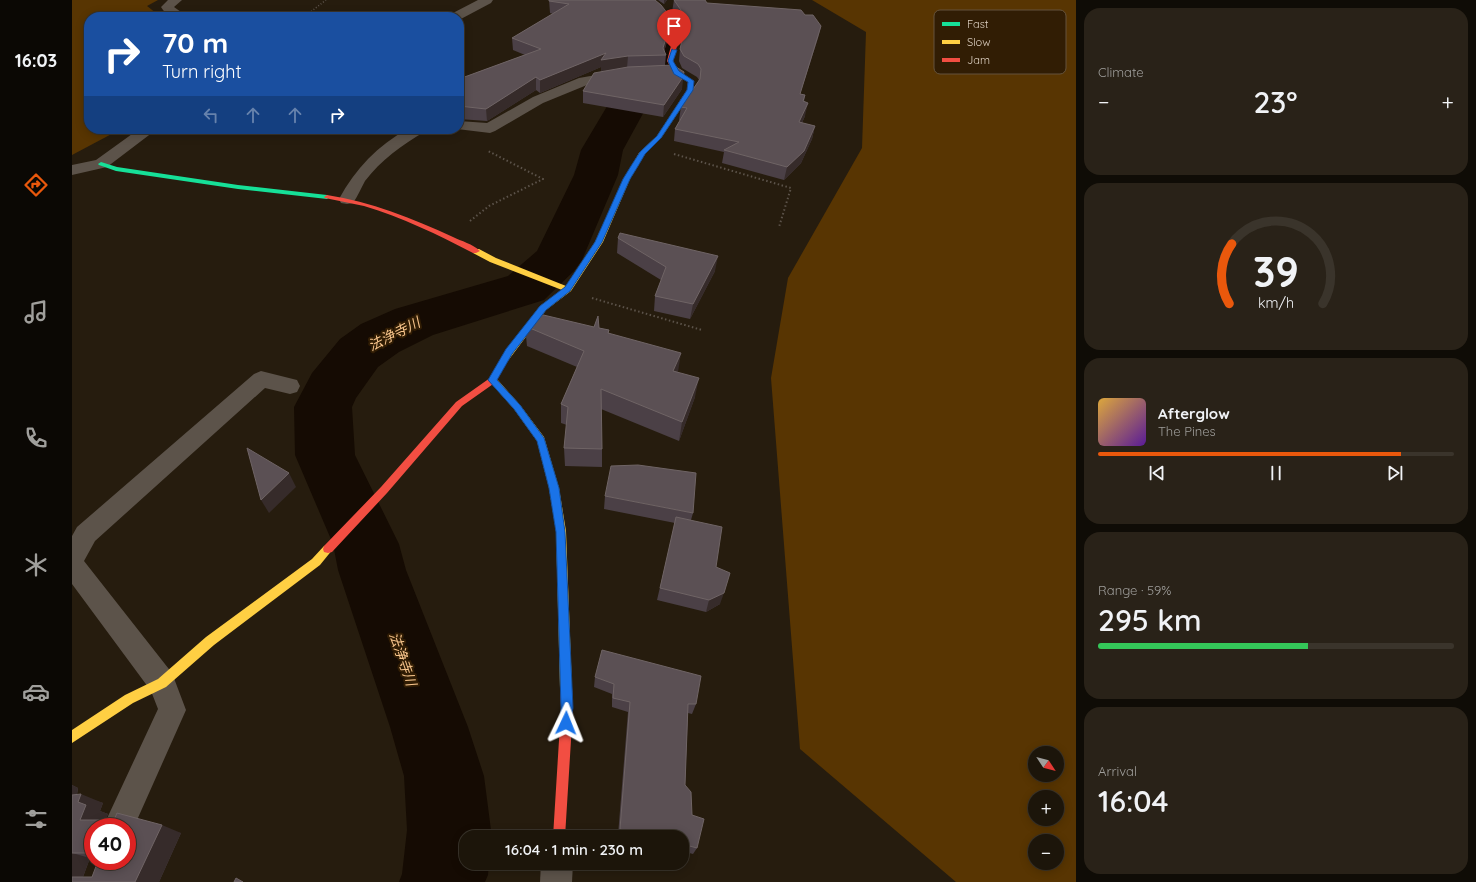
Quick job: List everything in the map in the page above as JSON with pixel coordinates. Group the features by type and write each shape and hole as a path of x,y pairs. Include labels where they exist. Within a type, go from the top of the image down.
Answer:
{"street":[{"path":"173,12 167,7 176,0"},
{"path":"464,12 487,0"},
{"path":"72,737 129,699 162,683 210,640 316,562 384,490 459,404 493,380 509,352 543,308 568,289 599,242 627,179 642,153 659,137 690,90 691,81 670,73 670,61 678,31 665,13 648,0"},
{"path":"464,125 490,128 538,100 584,80 633,73"},
{"path":"72,170 101,164 142,134"},
{"path":"347,199 351,191 377,157 412,134"},
{"path":"101,164 116,170 162,175 238,188 347,199 378,209 449,238 493,260 568,289"},
{"path":"72,559 86,534 261,379 290,386"},
{"path":"493,380 517,407 541,440 554,488 560,532 567,708 559,830"},
{"path":"72,564 162,683 172,710 122,818"},
{"path":"556,882 557,870"}],"path":[{"path":"310,12 326,0"},
{"path":"449,238 489,206 542,179 482,148 490,128"},
{"path":"648,148 791,188 779,227"},
{"path":"568,289 581,295 702,330"}],"shaded area":[{"path":"72,0 158,0 147,6 155,12 84,12 84,134 112,134 72,155"},
{"path":"812,0 1076,0 1076,882 956,882 800,749 771,378 788,278 862,148 866,32"}],"building":[{"path":"655,0 672,19 663,48 666,55 628,56 601,60 606,53 540,80 536,77 486,109 464,107 464,77 541,49 512,38 569,4 549,1"},
{"path":"674,0 705,0 707,3 801,10 805,15 813,15 821,26 800,94 805,95 803,101 808,103 799,122 815,126 804,151 787,167 724,150 739,142 675,129 687,108 681,107 700,79 701,69 698,64 684,56 680,49 687,19"},
{"path":"673,65 684,72 683,77 664,105 583,91 594,73 628,67"},
{"path":"620,233 718,256 693,304 655,296 666,267 618,238"},
{"path":"535,313 594,327 598,316 599,328 609,330 608,333 681,353 673,371 699,378 682,422 601,389 602,449 564,448 568,407 561,404 584,351 525,326"},
{"path":"247,448 289,473 261,500"},
{"path":"638,465 696,473 693,513 605,496 611,466"},
{"path":"676,517 722,527 716,567 730,573 724,593 709,600 660,588"},
{"path":"602,650 701,676 696,704 688,704 685,785 691,792 692,815 704,819 697,848 689,846 689,830 620,829 630,702 613,698 614,684 595,677"},
{"path":"81,794 78,802 86,805 80,820 84,820 84,853 72,853 72,795"},
{"path":"117,813 136,818 115,818"},
{"path":"136,818 162,825 135,882 72,882 72,877 92,877 95,870 136,870"},
{"path":"236,878 243,882 234,882"}],"waterway":[{"name":"法浄寺川","path":"442,882 445,875 449,830 444,776 429,727 372,570 366,544 325,455 323,407 332,388 359,353 380,338 414,322 526,288 557,260 596,175 602,150 650,66 663,37 654,22 625,0"}],"traffic: fast":[{"path":"101,164 116,169 238,187 327,197"}],"traffic: slow":[{"path":"504,360 543,308 568,289 599,242 627,179 642,153 659,137 682,102"},
{"path":"476,251 493,260 568,289"},
{"path":"493,380 517,407 541,440 554,488 561,531 566,688"},
{"path":"72,737 129,699 162,683 210,641 316,562 328,549"}],"traffic: jam":[{"path":"648,0 665,13 678,31 670,61 676,72 691,81 690,90 682,102"},
{"path":"327,197 365,204 384,210 441,234 476,251"},
{"path":"328,549 384,490 459,404 493,380 504,360"},
{"path":"559,830 567,708 566,688"}],"route":[{"path":"566,723 567,708 560,532 554,488 541,440 517,407 493,380 509,352 543,308 568,289 599,242 627,179 642,153 659,137 690,90 691,81 676,72 670,61 674,50"}]}
